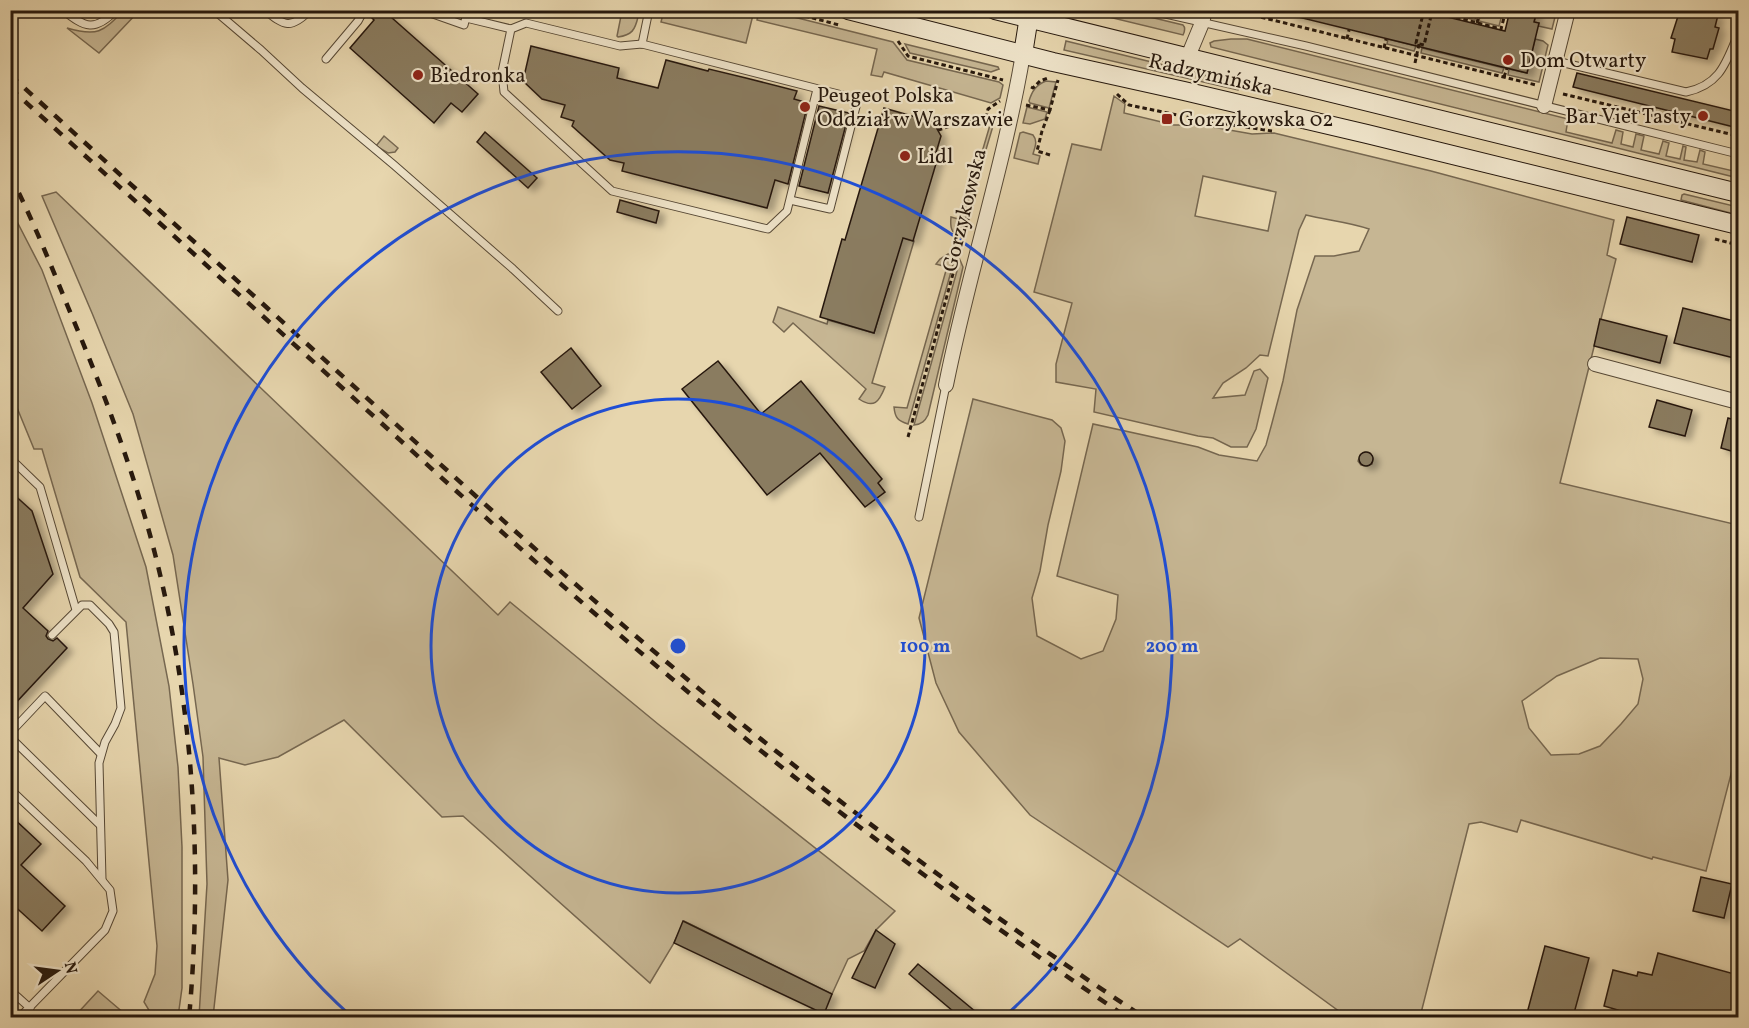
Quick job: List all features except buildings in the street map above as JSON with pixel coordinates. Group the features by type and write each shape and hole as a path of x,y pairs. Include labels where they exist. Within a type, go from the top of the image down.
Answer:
{"main road":[{"name":"Radzymińska","path":"848,10 1738,225"},
{"name":"Radzymińska","path":"995,10 1029,15 1187,59 1738,193"},
{"name":"Gorzykowska","path":"1023,54 1029,15"},
{"path":"1250,106 1257,75"}],"street":[{"path":"1544,106 1556,61 1563,13"},
{"path":"1187,59 1203,17"},
{"name":"Gorzykowska","path":"946,385 1016,93 1023,54"},
{"path":"1595,364 1738,402"}],"lane":[{"path":"63,10 83,24 92,26 102,23 116,10"},
{"path":"214,10 558,311"},
{"path":"266,10 276,21 285,24 298,21 310,10"},
{"path":"326,59 358,21 364,10"},
{"path":"428,10 430,13 464,25 467,14 511,29 526,23 620,46 642,44 858,99 830,209 790,200"},
{"path":"642,44 649,10"},
{"path":"1148,10 1203,17 1306,46 1738,153"},
{"path":"511,29 502,72 504,92 612,191 768,229 787,211 817,89"},
{"path":"1556,61 1686,92 1701,88 1713,81 1724,65 1738,34"},
{"path":"919,517 946,385"},
{"path":"10,458 40,487 76,610"},
{"path":"52,635 82,605 90,605 110,624 114,632 121,708 105,742 99,763 102,879"},
{"path":"100,825 10,735 45,696 101,754"},
{"path":"10,789 102,879 110,890 113,911 105,930 19,1017"},
{"path":"10,990 30,1008"}],"path":[{"path":"1232,10 1738,136"},
{"path":"1269,20 1271,10"},
{"path":"1413,73 1419,44 1416,43 1425,10 1501,29 1506,10"},
{"path":"1477,23 1479,10"},
{"path":"1540,10 1563,13"},
{"path":"1419,44 1424,45 1434,12"},
{"path":"1347,39 1349,30"},
{"path":"1383,48 1386,39"},
{"path":"897,40 908,56 1006,80"},
{"path":"1504,77 1507,68"},
{"path":"1029,87 1033,88 1040,81 1049,77 1058,80 1037,151 1050,155"},
{"path":"1115,92 1129,105 1274,131"},
{"path":"985,122 988,109 1001,100 999,108"},
{"path":"1025,104 1050,111"},
{"path":"938,130 980,120 994,125"},
{"path":"908,437 976,191"},
{"path":"1706,236 1738,245"}],"shaded area":[{"path":"664,10 754,11 746,43 661,22"},
{"path":"1437,10 1477,11 1475,20"},
{"path":"123,11 139,11 99,53 67,28 86,32 99,31"},
{"path":"622,11 634,11 633,15 638,17 632,31 618,37 617,36"},
{"path":"759,11 770,11 893,42 907,60 999,82 1003,85 1000,98 991,103 884,72 882,77 871,75 877,49 757,20"},
{"path":"1084,11 1125,11 1183,25 1185,31 1183,35"},
{"path":"1481,11 1503,11 1499,26 1479,21"},
{"path":"1537,13 1555,17 1552,29 1538,26 1539,23 1534,22"},
{"path":"1247,39 1568,119 1566,132 1612,143 1616,130 1623,132 1621,144 1633,147 1636,134 1644,136 1641,150 1659,154 1663,141 1669,143 1666,156 1680,159 1683,146 1686,147 1684,160 1697,162 1700,150 1705,152 1703,164 1738,172 1738,178 1211,47 1210,43 1214,41"},
{"path":"1388,39 1416,46 1414,51 1387,44"},
{"path":"1535,39 1548,45 1539,82 1508,75 1509,69 1527,73"},
{"path":"1066,41 1243,86 1238,90 1064,50"},
{"path":"905,44 999,69 991,72 910,53"},
{"path":"1422,48 1504,68 1502,73 1421,53"},
{"path":"1046,81 1056,82 1049,108 1030,103 1030,97 1035,89"},
{"path":"1114,96 1125,104 1124,113 1174,125 1201,125 1252,134 1274,133 1431,171 1614,220 1607,255 1616,259 1560,483 1738,525 1738,747 1706,871 1653,857 1652,859 1521,820 1517,832 1481,822 1469,824 1420,1017 1347,1017 1240,939 1228,947 1030,815 959,732 936,683 919,618 973,399 1052,420 1061,428 1065,441 1061,471 1032,598 1037,636 1081,659 1103,651 1116,619 1118,595 1057,576 1093,424 1198,447 1219,455 1257,461 1266,445 1283,381 1297,310 1315,256 1334,256 1359,251 1369,229 1306,215 1299,230 1268,356 1260,355 1246,368 1223,383 1213,398 1245,395 1254,371 1260,369 1268,378 1256,429 1247,447 1231,447 1213,438 1094,412 1096,389 1056,382 1056,364 1072,303 1034,292 1072,144 1101,150","holes":["1203,176 1276,192 1268,231 1195,216","1365,452 1370,453 1373,458 1372,464 1361,465 1358,461 1360,455","1600,658 1638,659 1643,679 1638,704 1600,746 1579,754 1551,755 1529,728 1522,701 1557,676"]},
{"path":"1027,107 1047,112 1045,119 1030,124 1023,123"},
{"path":"990,125 993,126 960,237 952,229 951,217 962,220"},
{"path":"1020,133 1035,137 1036,144 1033,154 1040,156 1038,164 1014,158"},
{"path":"384,136 398,148 395,152 388,153 376,146"},
{"path":"56,192 498,615 510,602 658,724 895,911 876,930 864,951 848,959 832,994 684,921 674,943 650,983 463,816 442,817 344,720 278,757 245,765 219,758 228,880 213,1017 199,1017 207,884 203,757 173,555 133,414 42,196"},
{"path":"1684,194 1738,207 1738,215 1681,200"},
{"path":"10,208 42,270 92,403 146,567 169,686 178,767 182,847 182,988 178,1017 153,1017 144,1002 155,974 157,946 126,622 80,577 42,449 34,449 11,393"},
{"path":"894,235 914,241 872,383 885,387 881,397 872,404 859,399 866,389 793,323 784,332 773,322 778,307 827,324 828,320 874,333 897,255"},
{"path":"948,254 956,254 908,424 898,418 894,407 907,408 947,267 936,264"},
{"path":"960,260 963,267 928,415 923,422 914,425"},
{"path":"98,991 125,1014 122,1017 74,1017"}],"railway":[{"path":"10,75 463,485 676,670 823,788 928,867 1145,1018"},
{"path":"10,88 489,521 676,682 898,856 1128,1018"},
{"path":"10,175 48,257 111,414 147,524 175,645 184,707 194,831 195,893 189,1018"}],"place":[{"name":"Dom Otwarty","path":"1508,60"},
{"name":"Biedronka","path":"418,75"},
{"name":"Peugeot Polska Oddział w Warszawie","path":"805,107"},
{"name":"Bar Viet Tasty","path":"1703,116"},
{"name":"Gorzykowska 02","path":"1167,119"},
{"name":"Lidl","path":"905,156"}]}
